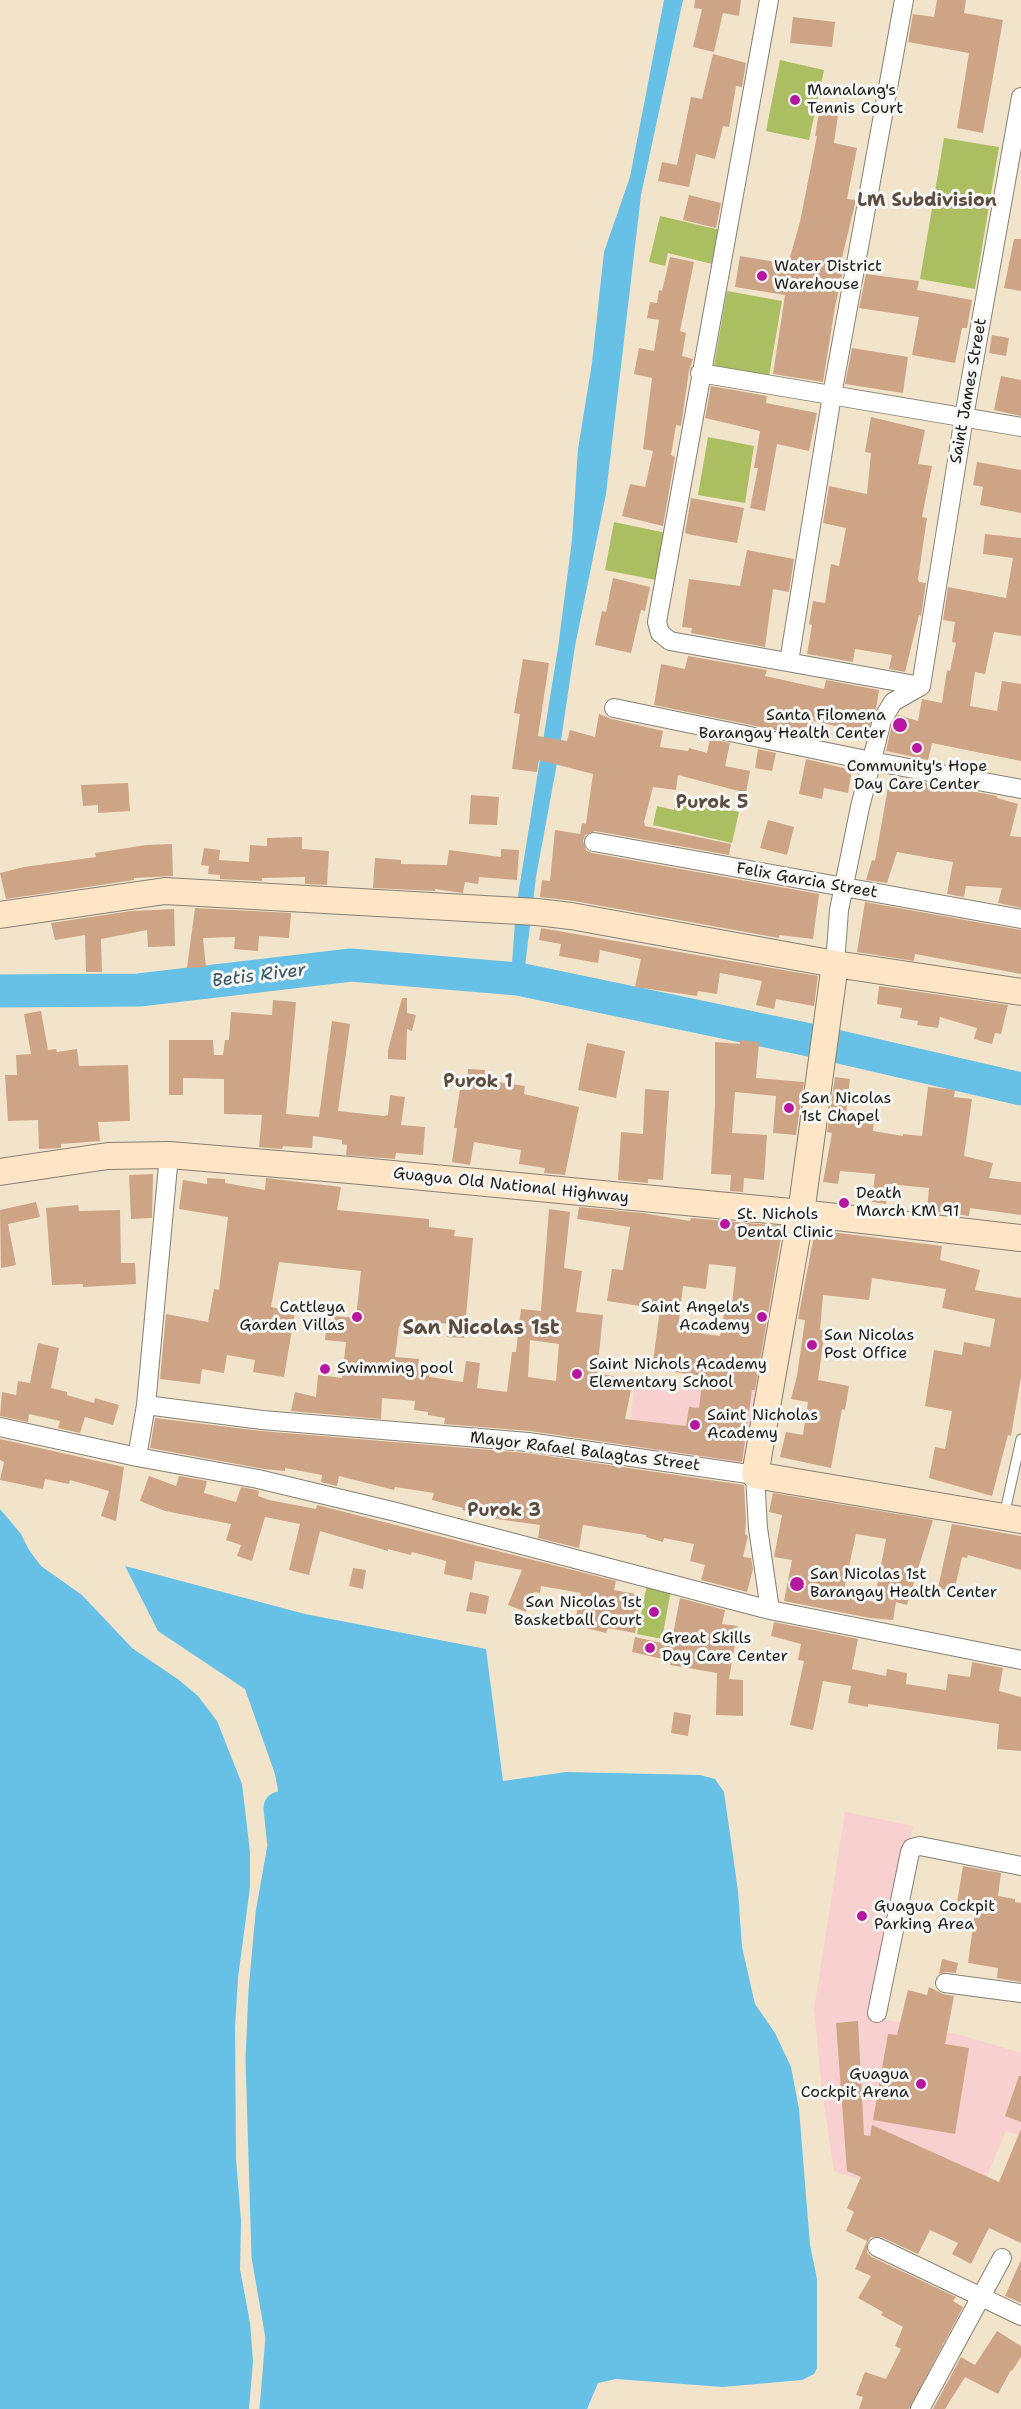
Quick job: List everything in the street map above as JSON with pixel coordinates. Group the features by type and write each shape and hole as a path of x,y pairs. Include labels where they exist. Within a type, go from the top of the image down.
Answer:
{"street":[{"path":"769,0 700,373 657,622 658,628 670,641 921,686"},
{"path":"789,662 832,395 904,0"},
{"name":"Saint James Street","path":"921,686 964,417 1021,97"},
{"path":"700,373 1021,427"},
{"path":"770,1610 758,1528 755,1475 801,1214 828,1020 840,910 871,761 882,720 893,702 921,686"},
{"path":"614,708 871,761 1021,789"},
{"name":"Felix Garcia Street","path":"594,842 1021,919"},
{"path":"0,915 165,891 537,912 571,916 835,964 1021,992"},
{"path":"137,1457 146,1405 169,1155"},
{"name":"Guagua Old National Highway","path":"0,1172 108,1156 169,1155 362,1171 1021,1238"},
{"name":"Mayor Rafael Balagtas Street","path":"146,1405 262,1420 528,1442 755,1475 1012,1518"},
{"path":"0,1427 137,1457 258,1479 396,1512 770,1610 1021,1660"},
{"path":"877,2013 912,1848 920,1846 1021,1866"},
{"path":"945,1983 1021,1993"},
{"path":"878,2247 1021,2316"},
{"path":"920,2409 1002,2258"}],"lane":[{"path":"1012,1518 1021,1439"}],"shaded area":[{"name":"Saint Nicholas Academy","path":"749,1289 783,1293 769,1394 714,1386 713,1388 764,1395 754,1472 626,1455 635,1381 698,1390 699,1377 714,1379"},
{"name":"Guagua Cockpit Parking Area","path":"845,1812 913,1826 878,2018 964,2036 1021,2053 1021,2136 1006,2131 979,2195 914,2198 834,2171 822,2090 814,2009"}],"green space":[{"name":"Manalang's Tennis Court","path":"780,60 824,70 809,140 766,131"},
{"path":"944,138 999,147 975,289 920,279"},
{"path":"660,216 720,230 712,264 668,253 665,266 649,262"},
{"path":"727,291 782,301 769,376 714,366"},
{"path":"708,437 754,446 745,503 698,495"},
{"path":"614,522 671,534 661,581 605,570"},
{"path":"676,798 739,812 732,843 653,825 657,806 674,810"},
{"name":"San Nicolas 1st Basketball Court","path":"647,1585 671,1590 662,1639 637,1634"}],"water":[{"path":"664,0 683,0 641,195 606,494 575,646 560,747 536,877 525,966 519,973 512,963 516,908 558,648 572,540 578,449 592,363 604,252 630,177"},
{"path":"0,1509 21,1534 41,1566 82,1595 132,1648 198,1696 217,1721 242,1784 250,1852 250,1887 238,1978 235,2027 236,2158 241,2221 240,2269 250,2323 253,2361 249,2409 0,2409"},
{"path":"125,1566 305,1614 486,1649 503,1781 566,1772 700,1775 715,1779 724,1792 738,1891 742,1947 755,2004 775,2033 791,2067 799,2109 810,2245 817,2279 817,2368 814,2374 802,2380 723,2387 616,2379 598,2383 587,2409 280,2409 285,2336 272,2253 265,2050 275,1916 288,1845 275,1774 245,1689 158,1631"}],"building":[{"path":"695,0 741,0 739,16 723,13 714,52 693,47 702,9 694,8"},
{"path":"937,0 966,0 964,13 1003,20 983,133 957,128 969,53 908,42 913,14 934,17"},
{"path":"793,17 835,22 832,47 790,43"},
{"path":"713,54 746,63 742,87 736,86 729,127 723,126 715,159 696,154 689,187 658,181 662,162 677,165 691,97 702,99"},
{"path":"819,112 838,115 834,143 857,148 847,199 856,200 839,270 843,271 823,382 773,374 785,295 735,287 740,256 788,264 800,222 817,136 815,136"},
{"path":"689,195 721,203 716,228 683,220"},
{"path":"1014,239 1021,239 1021,291 1004,288"},
{"path":"670,257 694,262 680,331 686,333 682,356 693,359 689,371 681,426 676,425 671,455 675,457 663,526 622,516 630,484 645,487 653,451 643,449 652,378 634,374 639,348 654,351 659,320 647,318 650,302 657,303 659,290 662,291"},
{"path":"866,274 919,281 917,290 972,300 967,328 962,328 955,363 912,355 919,317 859,308"},
{"path":"992,335 1009,338 1006,356 989,353"},
{"path":"852,348 908,357 903,393 845,384"},
{"path":"1001,376 1021,380 1021,416 994,410"},
{"path":"711,386 767,396 766,403 817,413 809,451 777,444 765,511 750,508 758,468 754,468 760,431 705,418"},
{"path":"871,417 925,430 918,464 932,466 922,517 927,518 918,579 919,582 926,583 921,616 919,615 905,672 889,669 892,655 855,649 853,662 807,654 813,601 825,603 831,564 839,566 846,528 823,523 829,486 867,494 871,453 865,452"},
{"path":"977,462 1021,470 1021,513 980,505 983,487 973,485"},
{"path":"691,498 744,508 737,543 687,534 685,532"},
{"path":"985,534 1021,538 1021,636 994,632 985,674 975,672 970,706 997,711 1002,681 1021,684 1021,761 932,743 928,760 886,751 892,724 898,715 918,721 922,699 942,703 947,670 950,671 956,643 952,642 955,622 943,620 948,587 1006,598 1013,558 983,554"},
{"path":"747,550 794,559 789,592 773,589 765,647 691,633 692,628 682,627 689,579 740,586"},
{"path":"613,578 650,587 645,611 641,610 631,653 595,645 602,611 606,612"},
{"path":"688,656 767,670 765,676 824,689 826,680 879,690 876,709 867,733 813,721 809,737 654,705 661,664 685,669"},
{"path":"523,659 549,663 538,736 567,741 570,730 595,737 599,714 663,731 660,747 688,751 689,748 707,753 710,739 730,743 725,766 750,771 746,793 678,775 676,790 653,787 644,822 645,826 731,844 729,855 595,831 585,835 583,841 586,850 592,853 819,894 813,939 779,935 779,938 574,901 540,897 542,880 550,881 555,830 580,834 582,823 586,824 593,774 539,760 537,772 512,769 520,714 514,713"},
{"path":"758,749 776,753 772,771 755,768"},
{"path":"806,759 852,770 848,793 824,788 822,799 799,794"},
{"path":"890,776 997,796 997,798 1018,804 1010,836 1021,837 1021,908 998,903 1002,888 966,886 964,897 947,894 953,862 897,852 887,883 866,880 872,860 875,861"},
{"path":"128,783 130,811 98,813 98,805 83,806 81,785"},
{"path":"471,795 499,797 497,825 469,824"},
{"path":"768,820 794,827 787,855 760,848"},
{"path":"302,837 302,849 329,851 327,885 305,884 305,877 262,878 262,881 220,879 220,875 208,874 209,866 201,865 204,848 220,850 219,860 249,862 250,845 267,846 267,838"},
{"path":"172,844 173,876 134,878 134,880 6,899 0,873 24,867 96,857 95,853 146,845"},
{"path":"501,849 519,850 517,880 479,877 478,884 465,882 463,893 435,889 435,891 373,888 375,858 401,860 401,864 447,865 449,850 501,857"},
{"path":"865,902 1021,930 1021,974 915,954 914,961 857,952"},
{"path":"195,908 291,913 289,938 259,936 258,951 234,949 235,937 203,938 206,967 187,968"},
{"path":"174,909 175,946 148,947 147,930 101,939 102,972 86,972 85,935 55,940 51,923 131,911"},
{"path":"541,928 818,976 814,1006 776,999 774,1009 756,1005 762,981 720,973 717,994 698,991 697,996 635,987 641,959 600,950 598,963 559,956 561,944 539,940"},
{"path":"879,986 1008,1005 1001,1034 995,1033 992,1044 974,1039 977,1028 940,1017 938,1028 917,1025 918,1021 900,1018 902,1008 877,1004"},
{"path":"402,998 407,998 407,1013 416,1015 412,1031 407,1029 406,1060 388,1059 388,1050"},
{"path":"273,1000 296,1002 286,1114 319,1117 332,1021 350,1024 338,1111 384,1116 388,1115 390,1095 405,1097 401,1125 425,1127 423,1155 396,1153 395,1159 346,1155 347,1145 342,1144 342,1140 313,1136 312,1148 259,1147 262,1115 224,1114 224,1079 183,1078 183,1095 169,1095 169,1040 213,1040 214,1055 223,1055 225,1040 229,1040 231,1012 272,1015"},
{"path":"41,1011 48,1050 56,1049 57,1052 77,1049 79,1066 128,1065 130,1121 98,1122 100,1141 61,1144 61,1148 39,1149 38,1120 8,1121 5,1075 17,1075 16,1055 31,1054 24,1014"},
{"path":"740,1040 759,1042 756,1078 804,1082 796,1135 773,1133 776,1096 735,1092 732,1133 767,1135 764,1180 744,1178 743,1192 730,1191 731,1175 711,1174 715,1104 715,1042 740,1044"},
{"path":"587,1043 625,1051 616,1098 578,1090"},
{"path":"468,1069 485,1070 484,1080 525,1086 524,1094 579,1107 565,1175 544,1173 545,1168 519,1164 521,1150 474,1142 470,1165 452,1162 460,1089 467,1090"},
{"path":"835,1077 850,1079 846,1114 874,1117 873,1131 903,1136 903,1134 922,1136 928,1087 955,1090 954,1097 972,1099 964,1156 993,1163 989,1178 1021,1182 1021,1215 970,1208 969,1216 927,1210 929,1188 889,1184 886,1204 872,1202 875,1174 840,1171 838,1184 823,1182 832,1133 827,1132"},
{"path":"645,1089 669,1091 663,1180 648,1179 648,1183 618,1180 621,1132 643,1134"},
{"path":"153,1174 152,1218 131,1219 129,1175"},
{"path":"207,1178 225,1179 225,1183 265,1190 266,1178 341,1187 337,1210 429,1219 429,1227 455,1230 454,1236 473,1238 464,1338 447,1337 448,1324 420,1320 419,1329 399,1326 395,1357 419,1359 418,1365 431,1367 429,1377 463,1382 466,1361 480,1363 477,1388 507,1392 512,1352 516,1352 521,1309 541,1311 549,1209 570,1212 564,1268 582,1271 576,1312 603,1315 597,1373 633,1380 625,1419 686,1426 689,1407 699,1408 703,1376 652,1369 660,1309 607,1301 612,1269 623,1270 630,1227 577,1219 579,1207 643,1213 690,1221 691,1218 783,1226 755,1390 752,1390 742,1462 530,1431 444,1424 445,1418 414,1410 415,1401 382,1398 381,1419 291,1411 295,1392 316,1397 318,1375 342,1378 346,1342 325,1340 327,1319 334,1320 334,1316 356,1318 361,1271 279,1262 271,1307 295,1312 284,1377 253,1372 255,1360 227,1355 224,1373 202,1369 200,1384 160,1379 166,1314 208,1322 214,1289 219,1290 228,1217 179,1209 183,1180 207,1184","holes":["709,1264 736,1267 732,1304 726,1303 720,1336 678,1330 683,1286 706,1289","530,1340 559,1344 556,1381 528,1377"]},
{"path":"36,1202 40,1217 8,1224 16,1265 1,1268 0,1210"},
{"path":"78,1205 79,1211 120,1210 121,1263 135,1263 136,1284 83,1287 83,1284 52,1285 46,1208"},
{"path":"815,1230 942,1246 940,1260 980,1270 975,1290 1021,1298 1021,1377 1011,1436 1008,1435 992,1496 929,1478 935,1447 945,1449 952,1411 925,1406 934,1350 962,1355 964,1342 990,1347 995,1319 942,1308 946,1289 872,1278 869,1300 823,1295 820,1330 825,1330 818,1380 849,1386 845,1410 842,1409 831,1468 780,1457 786,1432 803,1435 808,1402 791,1399 797,1376 805,1320 798,1319"},
{"path":"38,1343 59,1348 51,1388 94,1403 95,1398 119,1405 113,1425 85,1417 80,1433 58,1428 60,1421 29,1414 28,1422 0,1416 2,1392 16,1395 18,1381 30,1383"},
{"path":"155,1418 261,1431 527,1453 744,1485 745,1534 748,1536 743,1557 751,1558 753,1569 747,1592 701,1580 705,1565 690,1561 694,1544 664,1538 663,1542 646,1537 646,1535 583,1525 579,1548 538,1538 540,1525 490,1518 491,1515 462,1510 463,1508 432,1500 434,1493 395,1487 394,1490 339,1476 337,1486 321,1482 322,1475 285,1468 285,1471 264,1469 150,1448"},
{"path":"0,1439 124,1467 116,1521 101,1516 109,1491 70,1480 69,1484 45,1479 43,1489 0,1480 4,1462 0,1460"},
{"path":"149,1476 176,1486 179,1476 207,1481 204,1493 236,1502 241,1487 256,1490 259,1491 258,1496 269,1500 316,1509 317,1505 616,1581 614,1590 641,1595 635,1633 608,1628 606,1633 574,1625 581,1593 541,1586 540,1593 534,1592 526,1612 508,1605 522,1570 475,1561 472,1580 444,1574 446,1561 412,1552 411,1555 388,1549 388,1551 320,1531 309,1575 289,1570 300,1524 265,1517 252,1561 237,1556 241,1545 226,1540 231,1524 165,1511 140,1501"},
{"path":"773,1493 933,1520 907,1605 896,1602 893,1620 870,1618 784,1601 792,1560 774,1557 782,1515 769,1512","holes":["856,1534 886,1539 874,1602 843,1595"]},
{"path":"952,1524 1021,1536 1021,1570 968,1555 967,1558 962,1557 954,1592 938,1588"},
{"path":"353,1568 366,1570 363,1589 349,1586"},
{"path":"470,1592 489,1596 486,1614 466,1611"},
{"path":"680,1598 725,1610 722,1624 738,1626 729,1679 743,1680 743,1716 716,1715 717,1673 670,1665 671,1661 632,1652 635,1637 671,1645"},
{"path":"774,1622 858,1639 852,1669 886,1676 887,1669 907,1673 906,1684 946,1690 948,1674 970,1677 972,1662 1003,1668 999,1691 1021,1697 1021,1751 997,1749 999,1724 848,1703 851,1686 823,1681 813,1730 790,1725 804,1661 798,1660 801,1644 771,1636"},
{"path":"674,1712 691,1715 688,1736 671,1733"},
{"path":"963,1866 1001,1873 998,1896 1015,1899 1015,1902 1021,1903 1021,1982 997,1978 998,1968 968,1963 975,1912 956,1909"},
{"path":"942,1959 958,1963 956,1973 939,1974"},
{"name":"Guagua Cockpit Arena","path":"929,1987 943,1994 954,1996 945,2044 969,2048 955,2134 873,2120 888,2034 897,2035 908,1990 927,1995"},
{"path":"858,2021 864,2135 870,2136 872,2125 999,2182 1021,2129 1021,2243 989,2228 971,2264 952,2254 958,2243 930,2230 918,2254 881,2237 871,2237 867,2243 867,2253 872,2257 956,2297 953,2301 963,2307 909,2409 859,2409 863,2397 856,2395 865,2372 886,2379 901,2349 895,2346 903,2327 881,2315 883,2312 858,2298 871,2276 855,2269 867,2241 846,2231 854,2212 847,2208 861,2177 847,2171 836,2023"},
{"path":"1019,2076 1021,2076 1021,2122 1005,2116"},
{"path":"1021,2260 1021,2303 1005,2296"},
{"path":"997,2331 1021,2346 1021,2357 998,2394 965,2377 945,2409 933,2409 961,2357 975,2365"}],"waterway":[{"name":"Betis River","path":"0,991 139,990 351,965 518,979 805,1039 1021,1089"},
{"path":"276,2409 282,2337 268,2256 262,2059 272,1914 284,1846 280,1808"}],"place":[{"name":"Manalang's Tennis Court","path":"795,100"},
{"name":"Water District Warehouse","path":"762,276"},
{"name":"Santa Filomena Barangay Health Center","path":"900,725"},
{"name":"Community's Hope Day Care Center","path":"917,748"},
{"name":"San Nicolas 1st Chapel","path":"789,1108"},
{"name":"Death March KM 91","path":"844,1203"},
{"name":"St. Nichols Dental Clinic","path":"725,1224"},
{"name":"Cattleya Garden Villas","path":"357,1317"},
{"name":"Saint Angela's Academy","path":"762,1317"},
{"name":"San Nicolas Post Office","path":"812,1345"},
{"name":"Swimming pool","path":"325,1369"},
{"name":"Saint Nichols Academy Elementary School","path":"577,1374"},
{"name":"Saint Nicholas Academy","path":"695,1425"},
{"name":"San Nicolas 1st Barangay Health Center","path":"797,1584"},
{"name":"San Nicolas 1st Basketball Court","path":"654,1612"},
{"name":"Great Skills Day Care Center","path":"650,1648"},
{"name":"Guagua Cockpit Parking Area","path":"862,1916"},
{"name":"Guagua Cockpit Arena","path":"921,2084"}],"district":[{"name":"LM Subdivision","path":"927,201"},
{"name":"Purok 5","path":"712,803"},
{"name":"Purok 1","path":"478,1082"},
{"name":"San Nicolas 1st","path":"481,1329"},
{"name":"Purok 3","path":"504,1511"}]}
